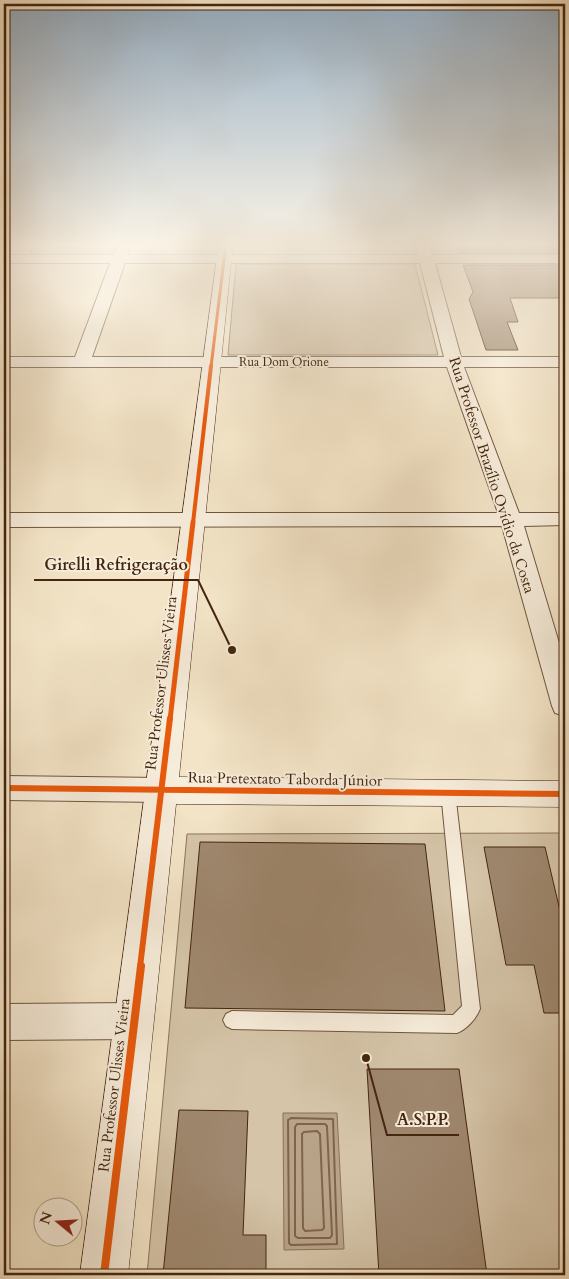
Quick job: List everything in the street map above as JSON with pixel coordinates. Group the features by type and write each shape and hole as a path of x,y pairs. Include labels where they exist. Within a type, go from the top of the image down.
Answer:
{"street":[{"path":"82,362 104,303"},
{"name":"Rua Professor Ulisses Vieira","path":"104,1275 218,303"},
{"name":"Rua Professor Brazílio Ovídio da Costa","path":"437,303 454,362 510,520 565,706"},
{"name":"Rua Dom Orione","path":"4,362 565,362"},
{"path":"4,520 565,519"},
{"name":"Rua Pretextato Taborda Júnior","path":"4,788 565,794"},
{"path":"4,1022 135,1021"}],"lane":[{"path":"232,1020 457,1024 470,1009 448,792"}],"shaded area":[{"path":"233,303 425,303 438,355 228,355"},
{"path":"563,833 565,840 565,1275 147,1275 187,834"}],"water":[{"path":"283,1113 337,1113 344,1249 284,1250"}],"building":[{"path":"470,303 512,303 518,322 507,322 518,350 486,350"},
{"path":"200,842 425,844 445,1011 185,1008"},
{"path":"484,847 545,847 565,932 565,1013 544,1013 534,965 506,965"},
{"path":"367,1069 459,1069 487,1275 379,1275"},
{"path":"179,1110 248,1111 243,1235 266,1235 266,1275 163,1275"}],"cycle path":[{"path":"104,1275 219,303"},
{"path":"4,788 565,794"}],"place":[{"name":"Girelli Refrigeração","path":"232,650"},
{"name":"A.S.P.P.","path":"366,1058"}]}
